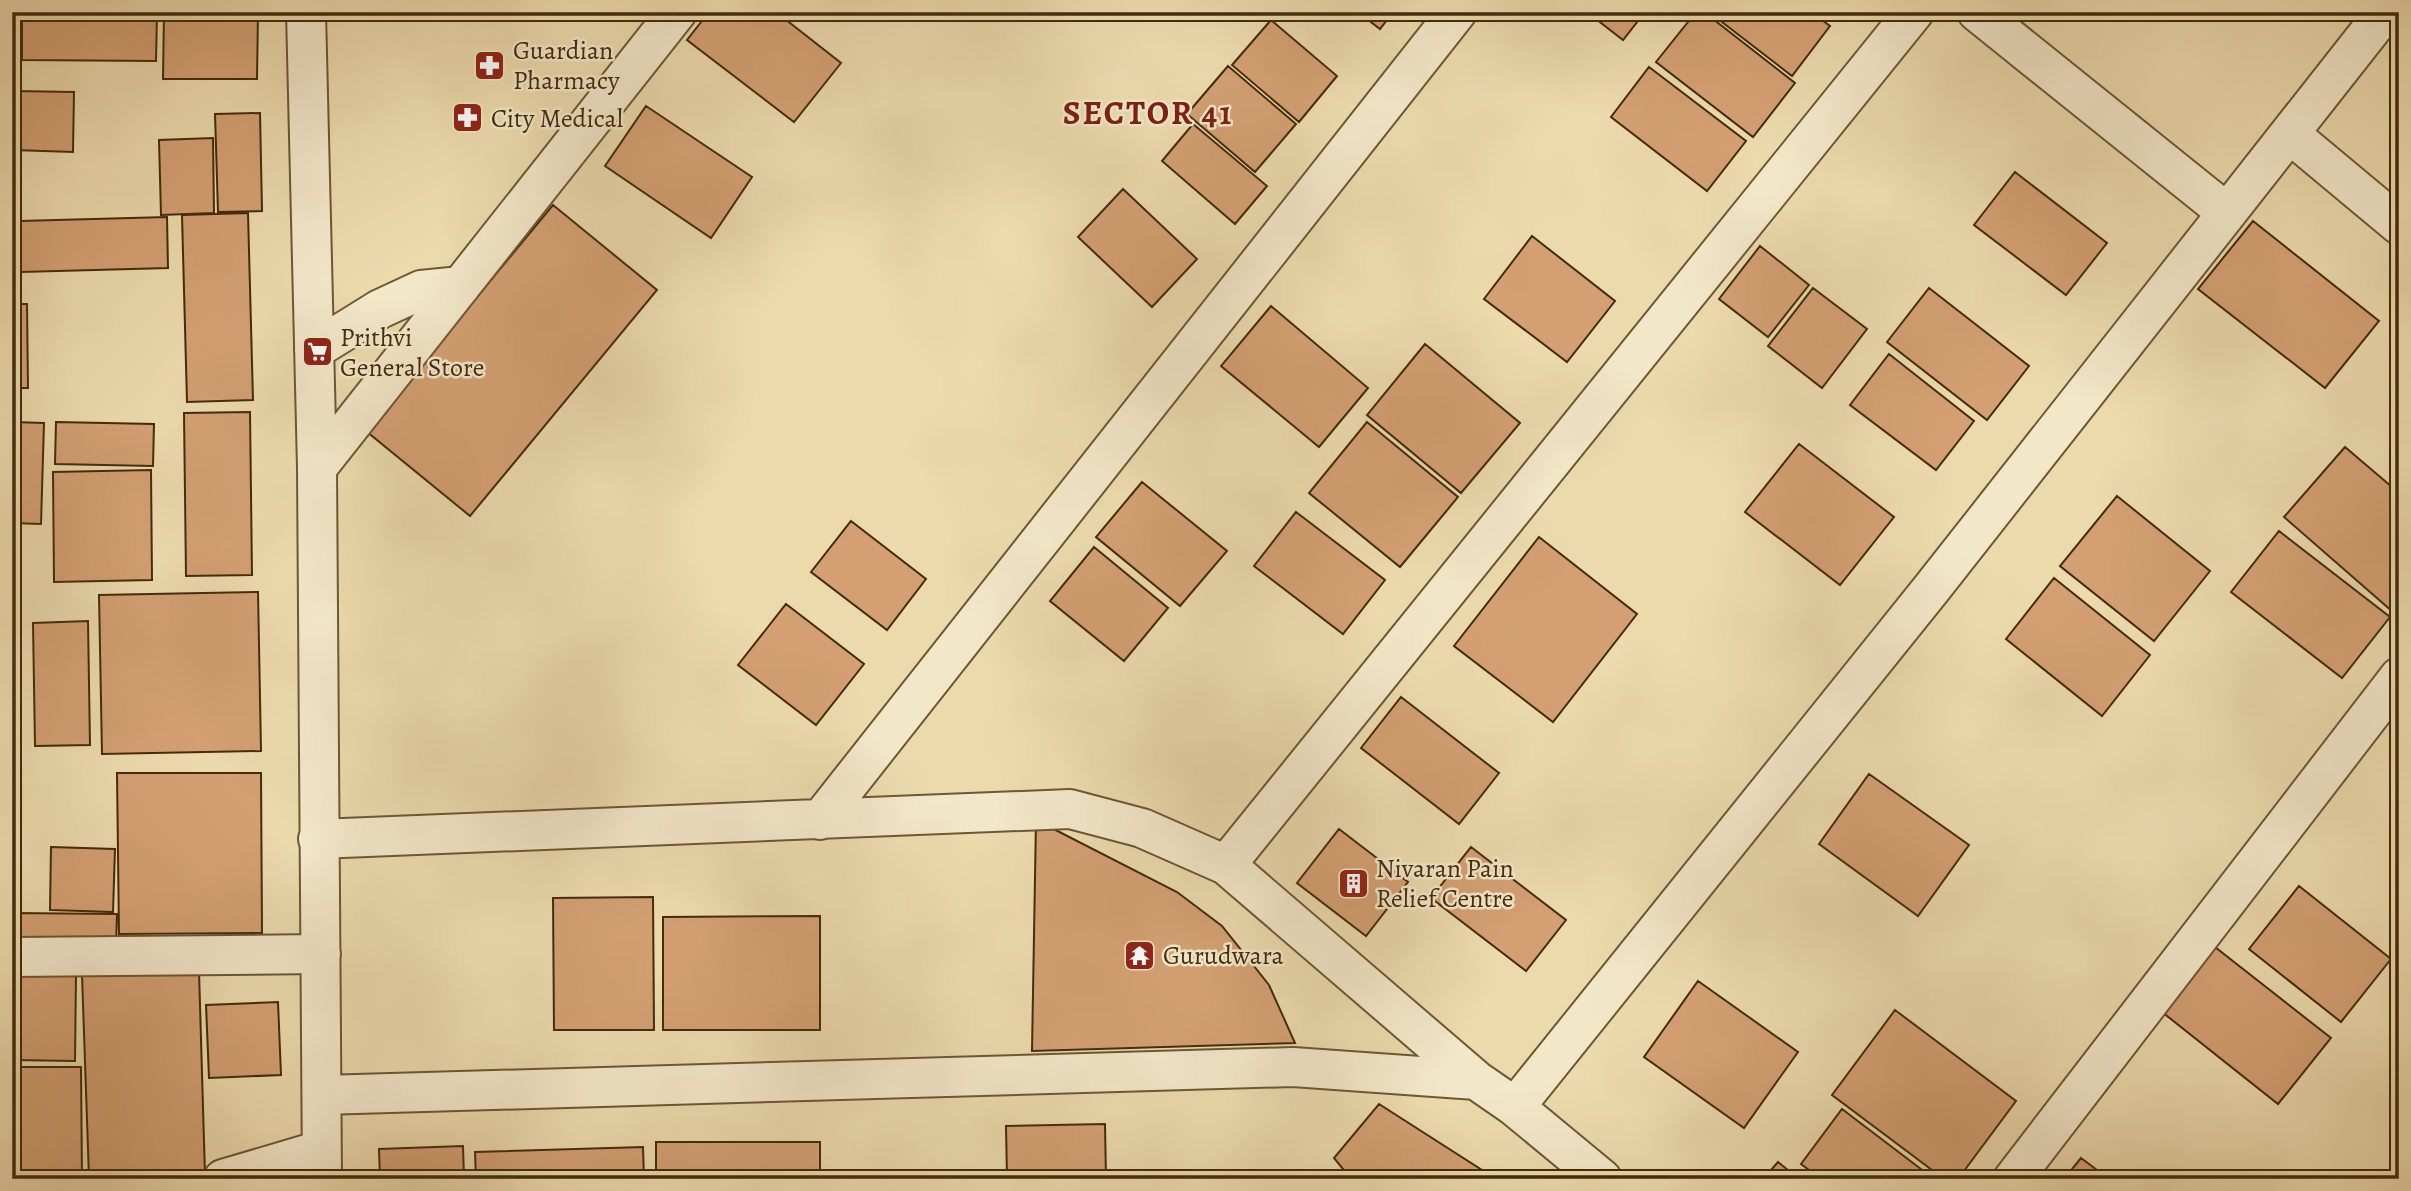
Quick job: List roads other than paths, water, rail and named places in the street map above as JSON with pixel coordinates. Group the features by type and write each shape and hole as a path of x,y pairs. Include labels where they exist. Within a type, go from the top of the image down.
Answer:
{"street":[{"path":"223,1179 322,1165 317,468 306,12"},
{"path":"317,468 677,12"},
{"path":"820,820 1457,12"},
{"path":"1226,865 1914,12"},
{"path":"1977,12 2226,212"},
{"path":"1515,1107 1923,599 2385,12"},
{"path":"2290,134 2399,225"},
{"path":"314,350 380,309 421,290 461,286"},
{"path":"2012,1179 2399,677"},
{"path":"318,839 1070,809 1142,828 1226,865 1475,1080 1515,1107 1602,1179"},
{"path":"12,957 321,954"},
{"path":"322,1095 1293,1068 1475,1080"}],"place":[{"name":"Guardian Pharmacy","path":"490,65"},
{"name":"City Medical","path":"468,118"},
{"name":"Prithvi General Store","path":"317,352"},
{"name":"Nivaran Pain Relief Centre","path":"1353,883"},
{"name":"Gurudwara","path":"1140,955"}],"district":[{"name":"SECTOR 41","path":"1148,112"}]}
